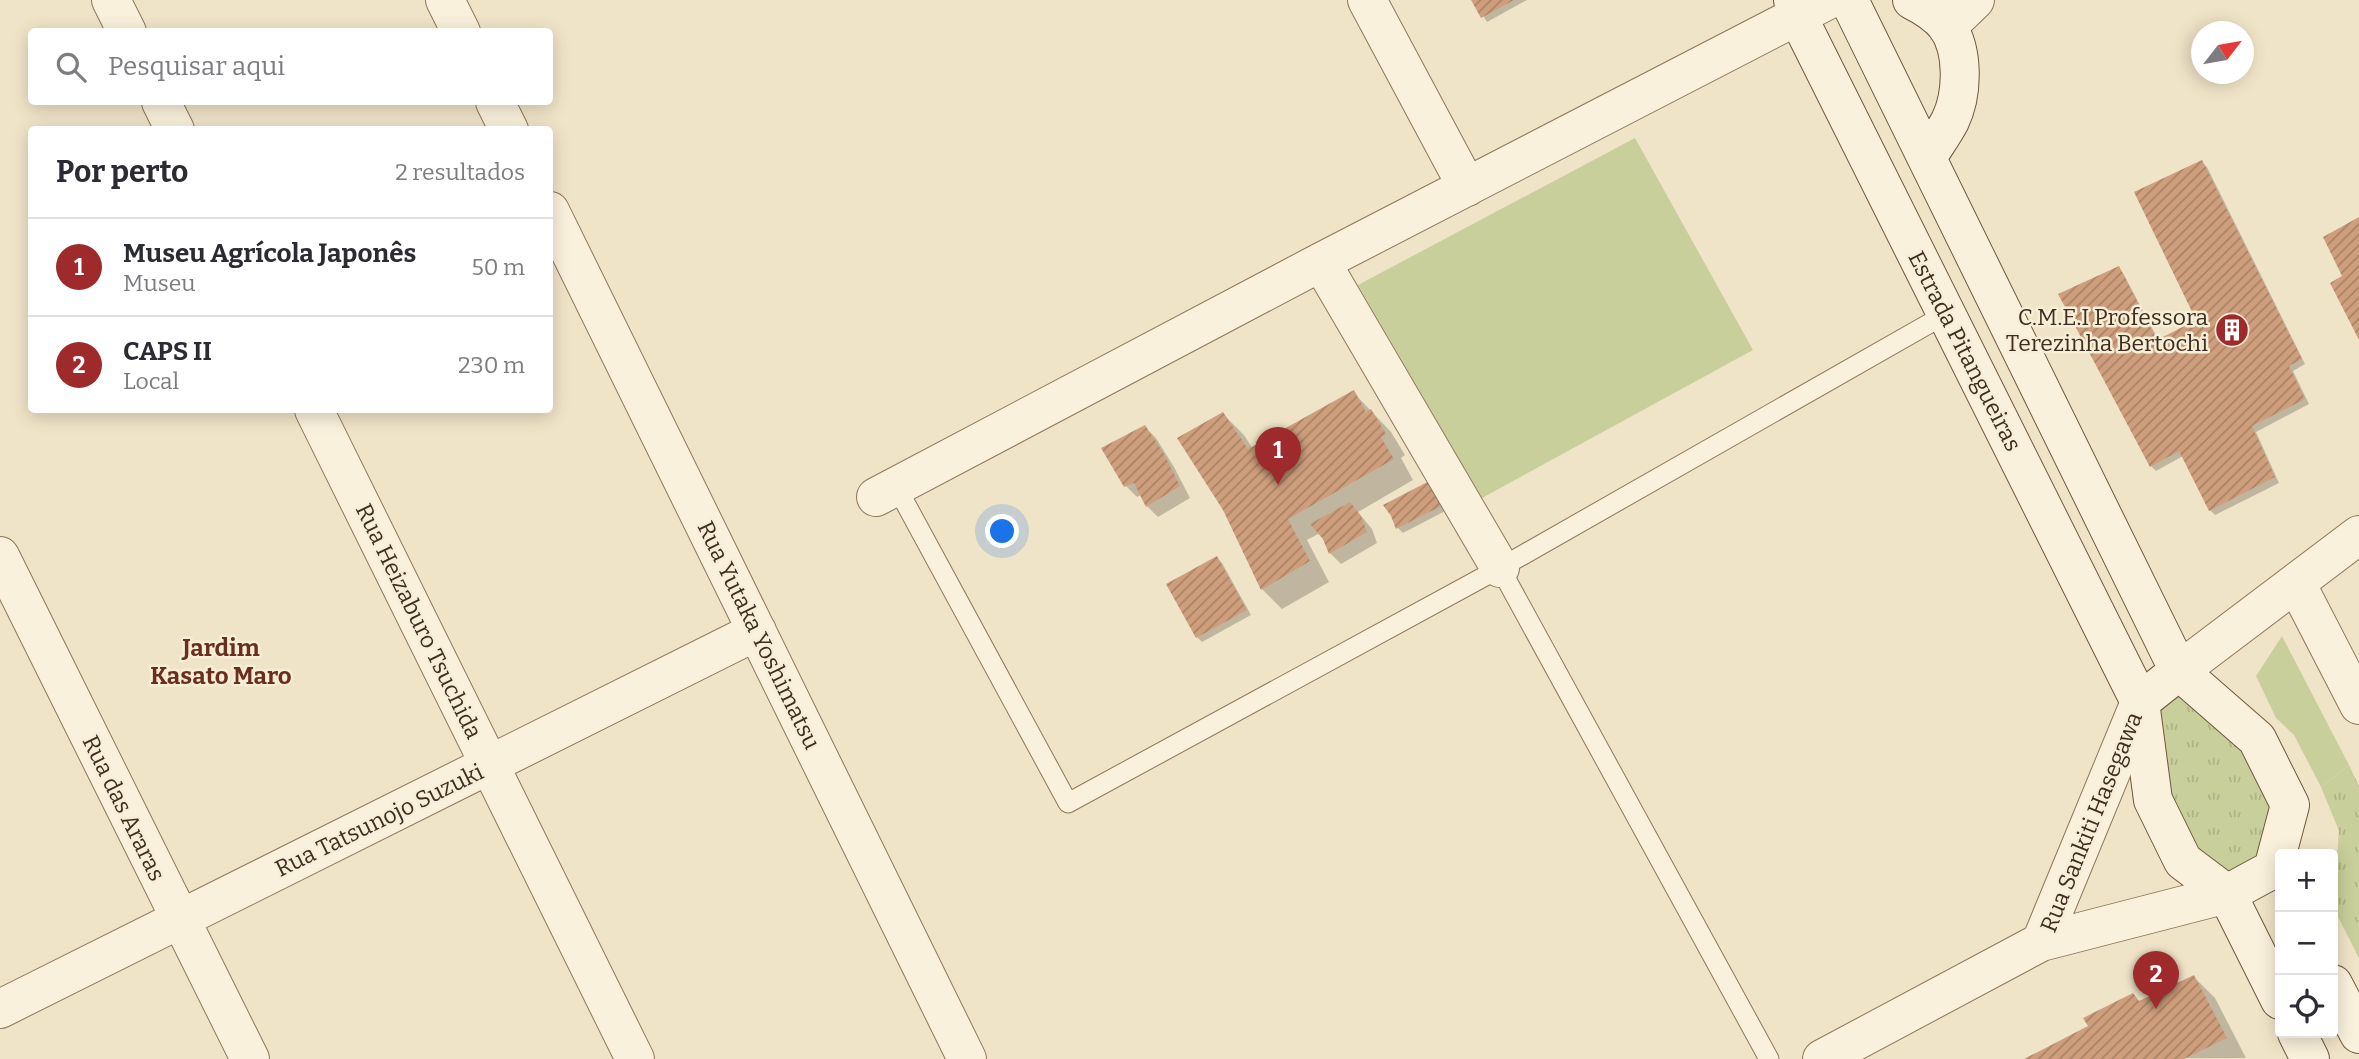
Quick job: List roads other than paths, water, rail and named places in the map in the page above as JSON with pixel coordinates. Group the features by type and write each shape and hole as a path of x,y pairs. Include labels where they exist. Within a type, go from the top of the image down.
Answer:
{"street":[{"path":"111,0 125,28"},
{"path":"445,0 459,28"},
{"path":"1367,0 1467,187"},
{"path":"1849,0 2179,671 2257,739 2290,805 2282,849"},
{"path":"1912,0 1948,27 1959,58 1960,79 1951,120 1927,158"},
{"path":"1948,27 1975,0"},
{"path":"886,491 1467,187 1806,5"},
{"name":"Estrada Pitangueiras","path":"1806,5 1946,314 2140,702 2153,800 2183,861 2227,894"},
{"path":"162,105 173,126"},
{"path":"496,105 507,126"},
{"name":"Rua Yutaka Yoshimatsu","path":"553,217 967,1059"},
{"path":"1321,262 1500,568"},
{"name":"Rua Heizaburo Tsuchida","path":"315,413 635,1059"},
{"path":"2140,702 2359,535"},
{"name":"Rua das Araras","path":"0,555 250,1059"},
{"path":"2296,583 2359,705"},
{"name":"Rua Tatsunojo Suzuki","path":"0,1009 757,631"},
{"name":"Rua Sankiti Hasegawa","path":"2041,942 2140,702"},
{"name":"Rua Sankiti Hasegawa","path":"1822,1059 2041,942 2227,894 2275,877"},
{"path":"2227,894 2275,990"},
{"path":"2338,994 2359,1034"},
{"path":"2300,1038 2310,1059"}],"lane":[{"path":"886,491 1068,803 1500,568 1946,314"},
{"path":"1500,568 1769,1059"}],"place":[{"name":"C.M.E.I Professora Terezinha Bertochi","path":"2232,330"},
{"name":"Museu Agrícola Japonês","path":"1278,485"},
{"name":"CAPS II","path":"2156,1009"}],"district":[{"name":"Jardim Kasato Maro","path":"221,662"}]}
